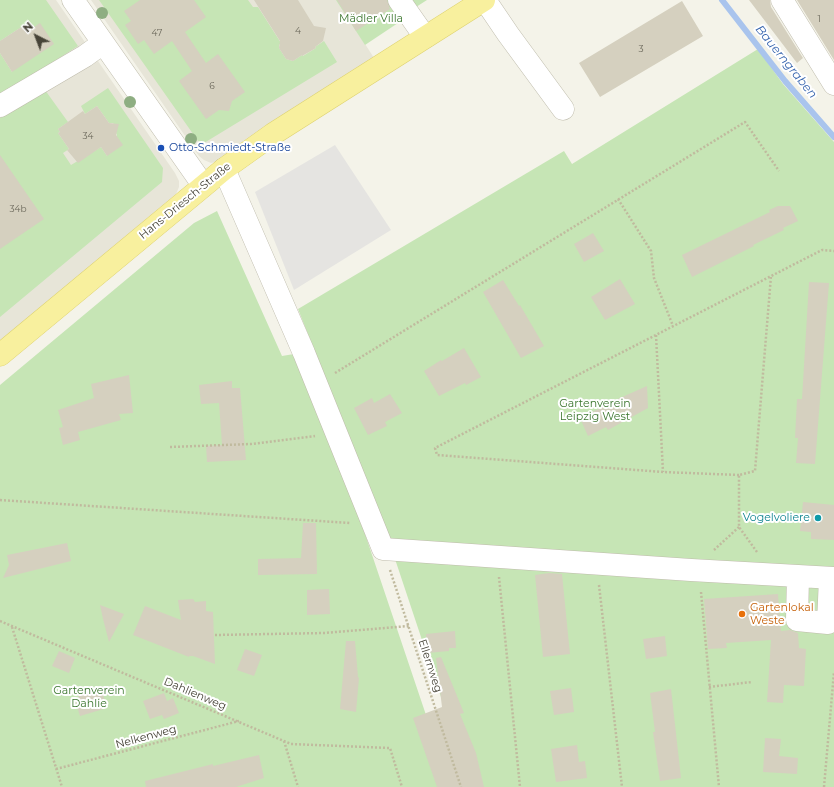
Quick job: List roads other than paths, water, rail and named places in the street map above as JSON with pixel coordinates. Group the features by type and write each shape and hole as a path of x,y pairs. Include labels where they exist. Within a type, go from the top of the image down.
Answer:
{"main road":[{"name":"Hans-Driesch-Straße","path":"0,355 224,169 273,134 484,0"}],"street":[{"path":"73,0 203,185"},
{"path":"399,0 425,37"},
{"path":"484,0 563,109"},
{"path":"782,0 834,84"},
{"path":"0,106 40,81 85,56 103,43"},
{"path":"224,169 315,382 383,549 699,571 773,574 832,578 828,623 796,620 798,576"}],"waterway":[{"name":"Bauerngraben","path":"722,0 785,81 834,137"}],"place":[{"name":"Otto-Schmiedt-Straße","path":"161,148"},
{"name":"Vogelvoliere","path":"818,518"},
{"name":"Gartenlokal Weste","path":"742,614"}],"park label":[{"name":"Mädler Villa","path":"371,19"},
{"name":"Gartenverein Leipzig West","path":"595,410"},
{"name":"Gartenverein Dahlie","path":"89,697"}]}
